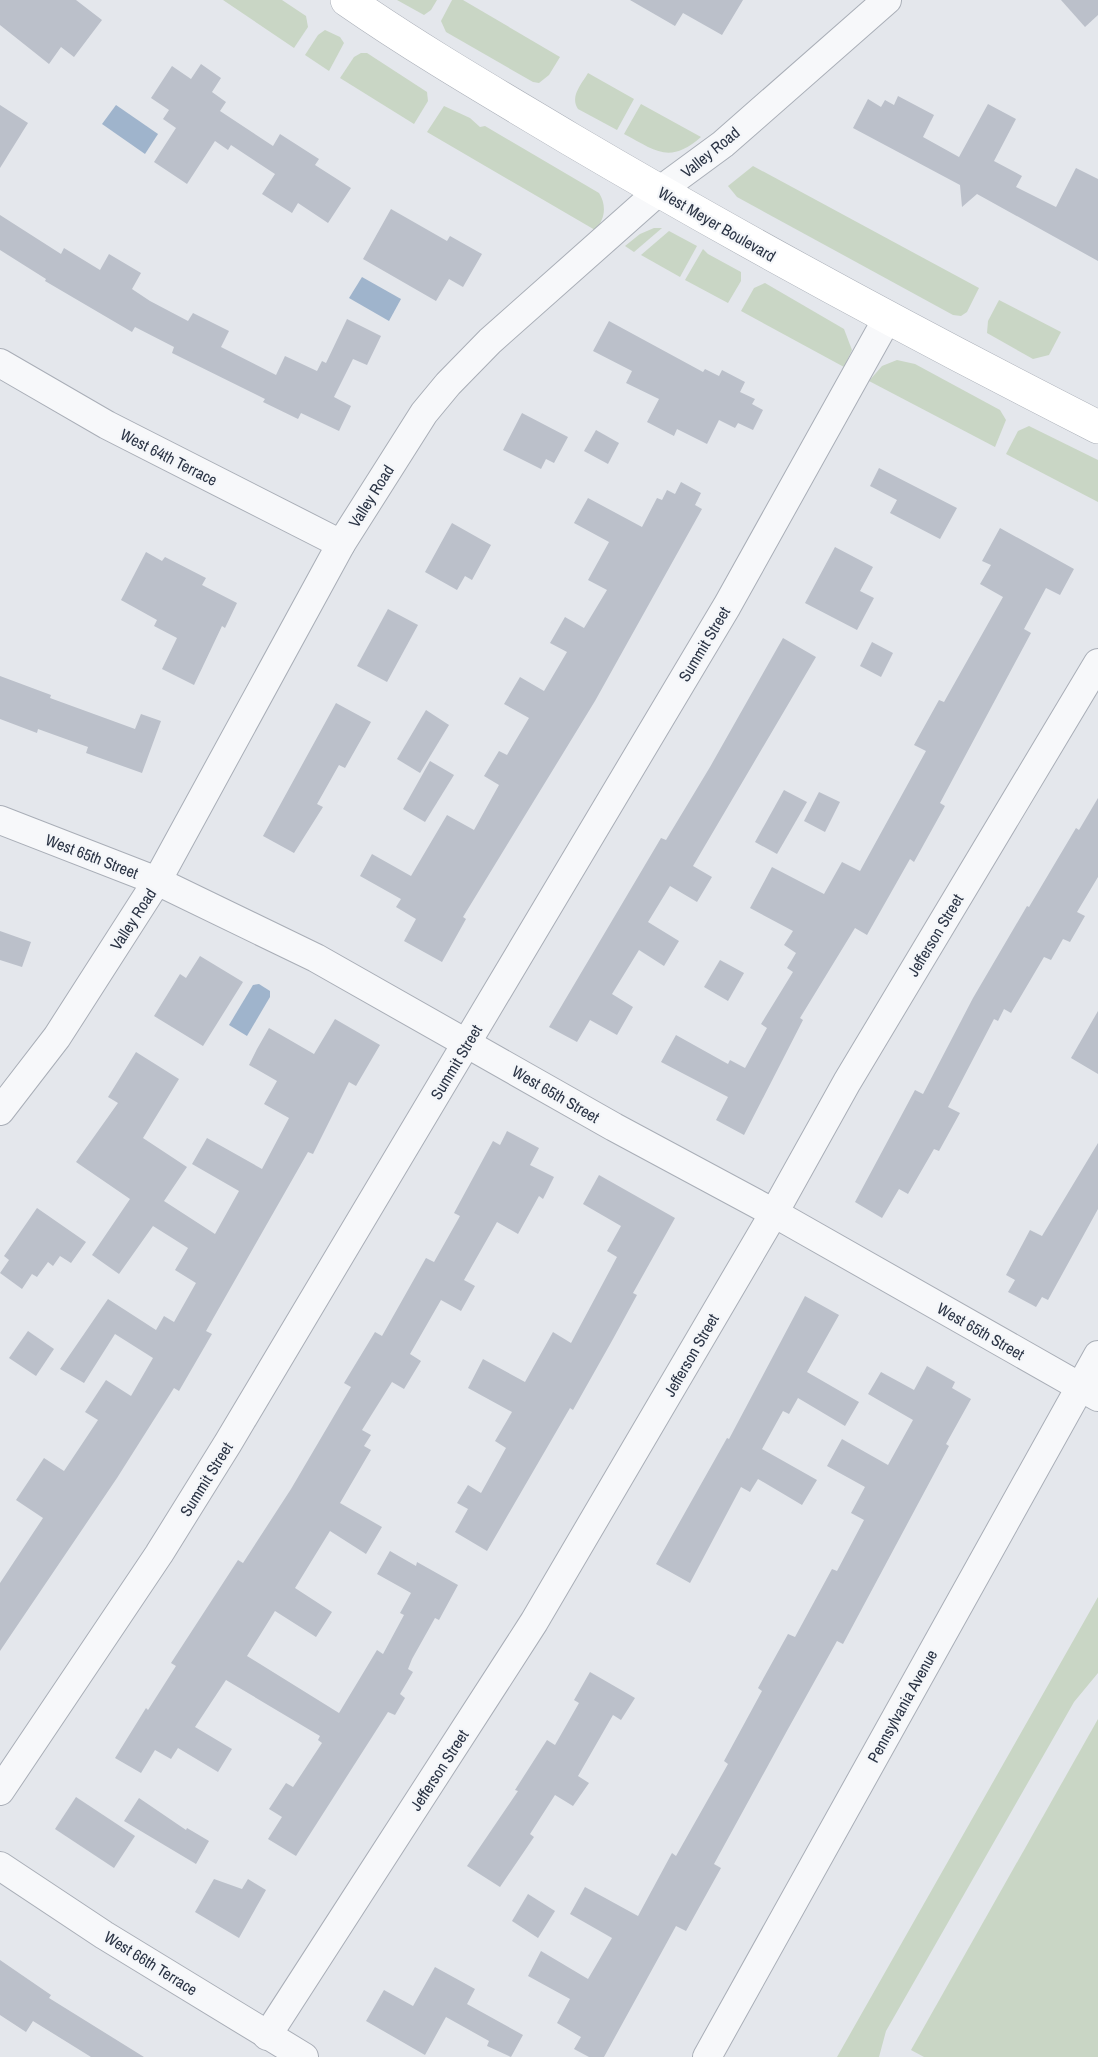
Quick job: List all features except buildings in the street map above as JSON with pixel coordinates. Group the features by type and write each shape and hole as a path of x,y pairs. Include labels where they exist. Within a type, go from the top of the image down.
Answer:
{"main road":[{"name":"West Meyer Boulevard","path":"347,0 414,44 659,191 887,319 1098,427"}],"street":[{"name":"Valley Road","path":"0,1111 57,1037 157,881 341,544 400,449 448,384 490,342 659,191 723,144 887,0"},
{"name":"Summit Street","path":"0,1791 159,1554 467,1043 727,606 887,319"},
{"name":"West 64th Terrace","path":"0,363 107,425 341,544"},
{"name":"Jefferson Street","path":"267,2036 534,1622 774,1213 865,1052 1098,663"},
{"name":"West 65th Street","path":"0,820 157,881 316,958 614,1127 774,1213 1088,1392"},
{"name":"Pennsylvania Avenue","path":"707,2057 1088,1392 1098,1355"},
{"name":"West 66th Terrace","path":"0,1866 104,1935 304,2057"}],"green space":[{"path":"223,0 282,0 306,16 308,27 294,48"},
{"path":"397,0 437,0 431,10 424,15"},
{"path":"452,0 463,0 560,57 549,75 539,83 533,82 446,32 441,21"},
{"path":"325,30 340,37 344,43 329,71 305,55 318,35"},
{"path":"367,53 427,92 428,101 414,124 340,78 354,57"},
{"path":"588,73 634,99 617,130 578,109 576,95"},
{"path":"641,104 701,137 690,146 671,153 654,149 624,134"},
{"path":"444,106 470,118 480,127 485,126 599,193 604,208 603,217 595,230 427,132"},
{"path":"753,166 979,288 967,312 961,316 953,315 737,197 728,186"},
{"path":"654,228 662,228 634,252 625,246 640,234"},
{"path":"669,231 697,246 680,277 641,255"},
{"path":"703,249 741,272 741,281 728,303 685,280"},
{"path":"765,283 844,329 852,350 844,367 741,311 754,288"},
{"path":"999,300 1061,332 1049,355 1033,359 987,333 988,321"},
{"path":"897,360 915,364 1000,410 1006,420 995,447 869,381 882,366"},
{"path":"1029,426 1098,460 1098,502 1006,454 1018,431"},
{"path":"1098,1597 1098,1673 1074,1702 886,2031 879,2057 837,2057"},
{"path":"1098,1719 1098,2057 924,2057 911,2050"}],"water":[{"path":"116,105 158,134 145,154 102,124"},
{"path":"362,277 401,299 389,321 349,298"},
{"path":"259,984 270,991 270,997 247,1036 229,1025 253,985"}]}
